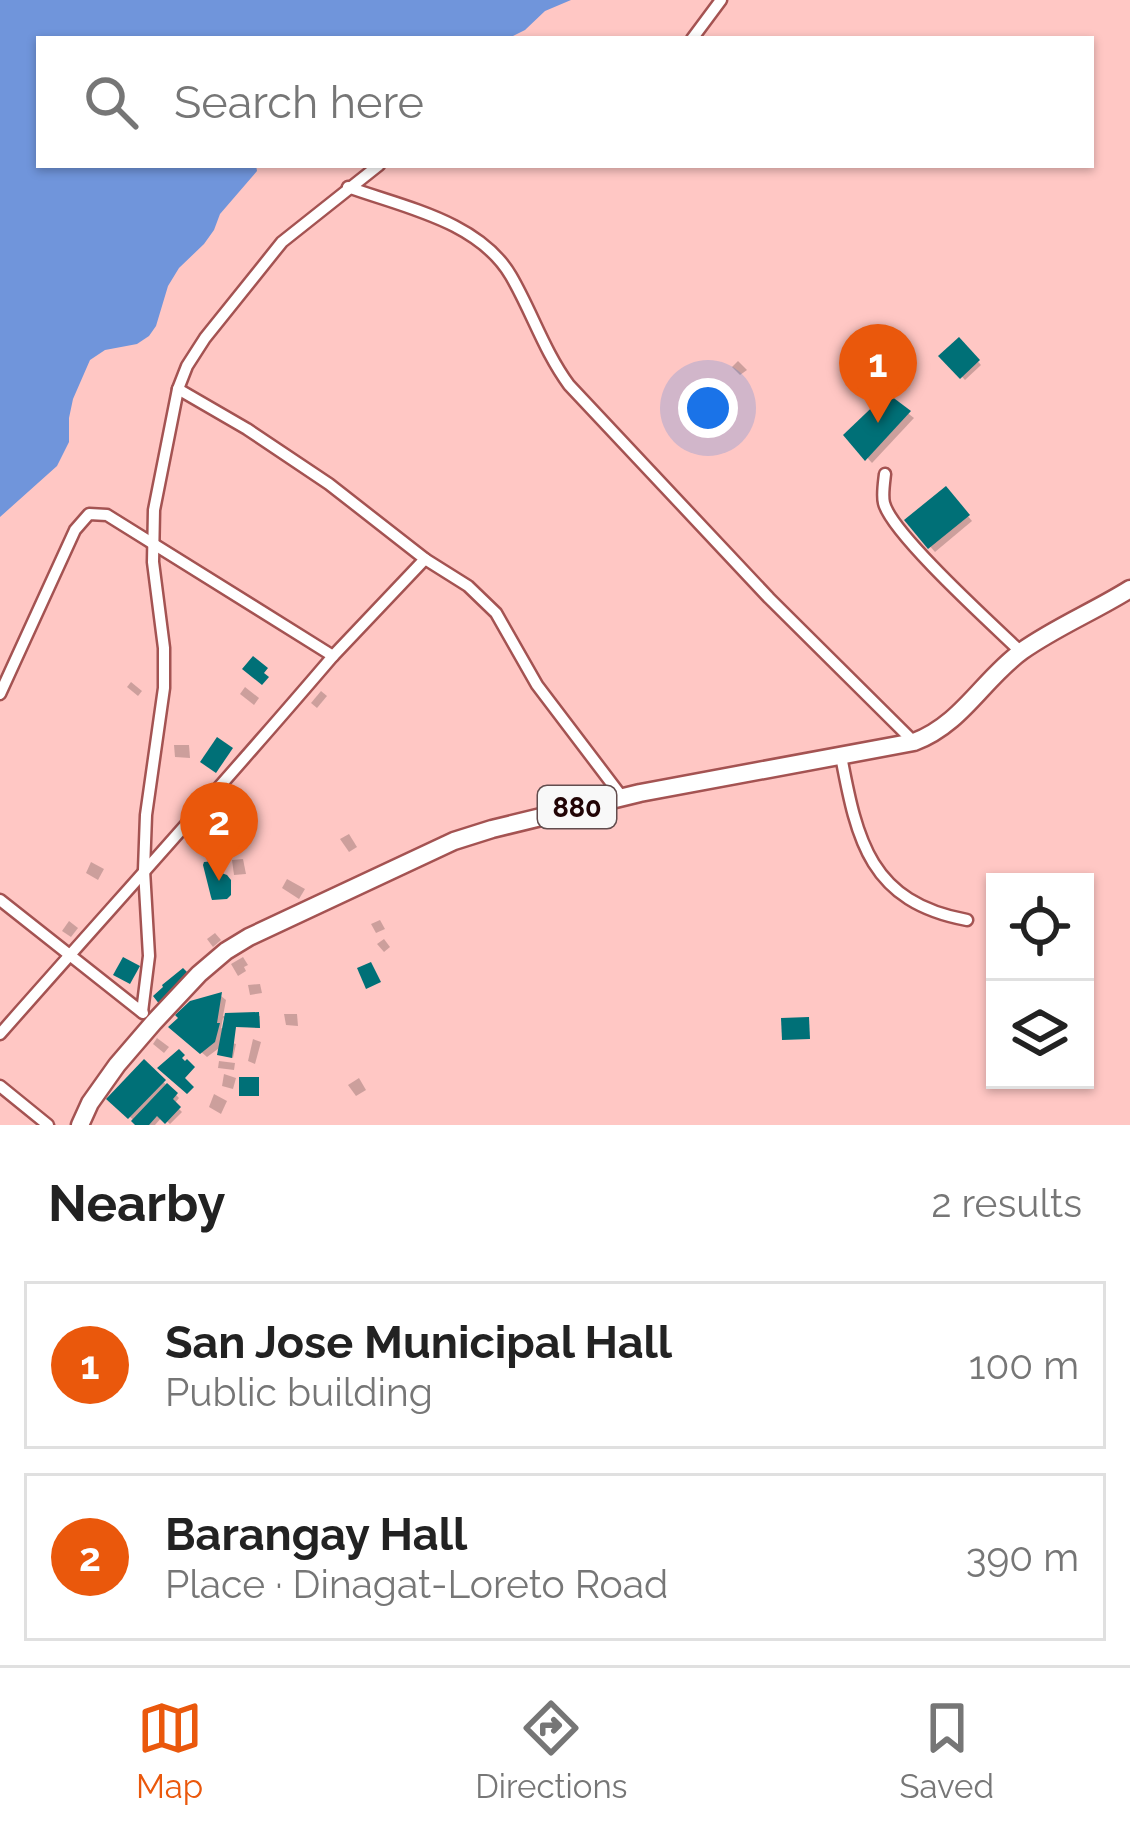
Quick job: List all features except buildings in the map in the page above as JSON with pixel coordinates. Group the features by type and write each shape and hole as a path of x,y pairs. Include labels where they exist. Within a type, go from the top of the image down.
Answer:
{"main road":[{"name":"880","path":"80,1125 90,1102 148,1017 249,937 492,829 622,797 914,742 955,718 1021,652 1130,589"}],"street":[{"path":"694,36 721,0"},
{"path":"148,1017 146,815 164,688 152,543 178,389 206,338 282,242 375,168"},
{"path":"348,187 469,234 491,250 511,275 544,346 569,386 782,611 914,742"},
{"path":"178,389 329,484 424,559 468,586 496,613 536,685 622,797"},
{"path":"885,474 883,501 890,517 1021,652"},
{"path":"0,694 81,520 89,514 107,515 333,656"},
{"path":"0,1034 424,559"},
{"path":"841,756 853,820 878,868 915,905 967,920"},
{"path":"0,900 148,1017"},
{"path":"0,1086 48,1125"}],"water":[{"path":"0,0 571,0 545,11 513,36 36,36 36,168 257,171 220,214 204,244 179,268 149,336 137,344 105,350 90,360 73,399 69,442 57,466 0,517"}],"place":[{"name":"San Jose Municipal Hall","path":"878,423"},
{"name":"Barangay Hall","path":"219,881"}]}
